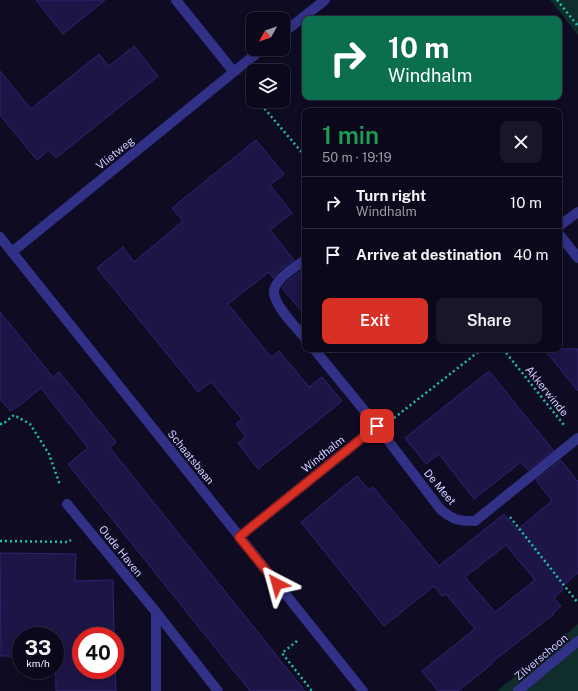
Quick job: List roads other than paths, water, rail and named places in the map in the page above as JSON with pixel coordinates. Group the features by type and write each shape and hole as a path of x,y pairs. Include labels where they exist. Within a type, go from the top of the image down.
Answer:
{"street":[{"path":"176,0 233,71"},
{"path":"305,16 325,0"},
{"path":"290,28 302,18"},
{"name":"Vlietweg","path":"12,252 253,56"},
{"path":"562,224 578,212"},
{"name":"Schaatsbaan","path":"0,237 364,691"},
{"path":"562,238 578,258"},
{"path":"302,262 284,276 275,287 273,293 277,303 302,334"},
{"name":"De Meet","path":"316,352 377,426 440,510 453,519 475,521 577,439"},
{"name":"Windhalm","path":"239,537 377,426"},
{"name":"Oude Haven","path":"67,504 156,612 218,691"},
{"path":"156,612 156,691"},
{"name":"Zilverschoon","path":"518,691 578,642"}]}
